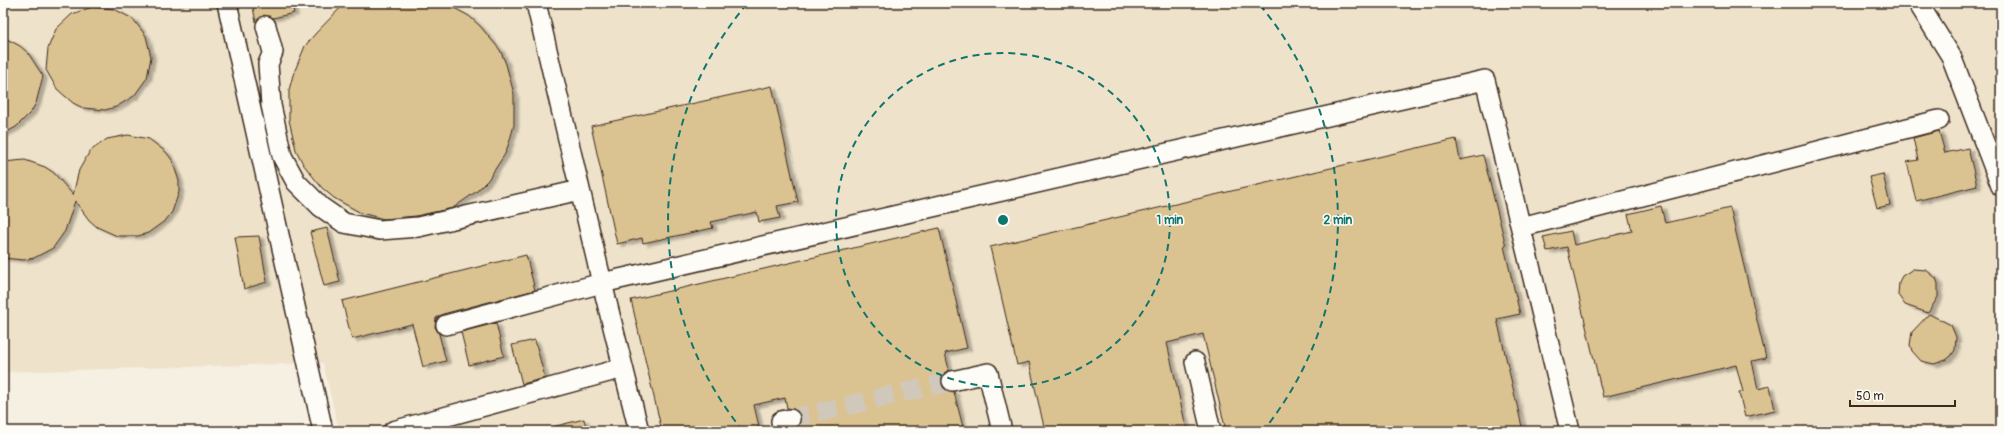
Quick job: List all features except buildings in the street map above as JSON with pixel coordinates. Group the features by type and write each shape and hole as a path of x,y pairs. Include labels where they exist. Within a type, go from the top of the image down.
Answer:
{"street":[{"path":"227,3 323,431"},
{"path":"536,3 602,283 639,431"},
{"path":"1918,3 1951,56 2001,186"},
{"path":"266,26 273,52 268,64 271,105 282,156 296,182 321,207 344,223 380,230 418,228 580,190"},
{"path":"446,325 602,283 1485,80 1570,431"},
{"path":"1521,227 1939,120"},
{"path":"1195,362 1211,431"},
{"path":"393,431 623,368"},
{"path":"952,381 988,373 1002,431"}],"shaded area":[{"path":"29,3 2001,3 2001,431 339,431 323,363 3,372 3,9"}],"tunnel":[{"path":"790,419 952,381"}]}
